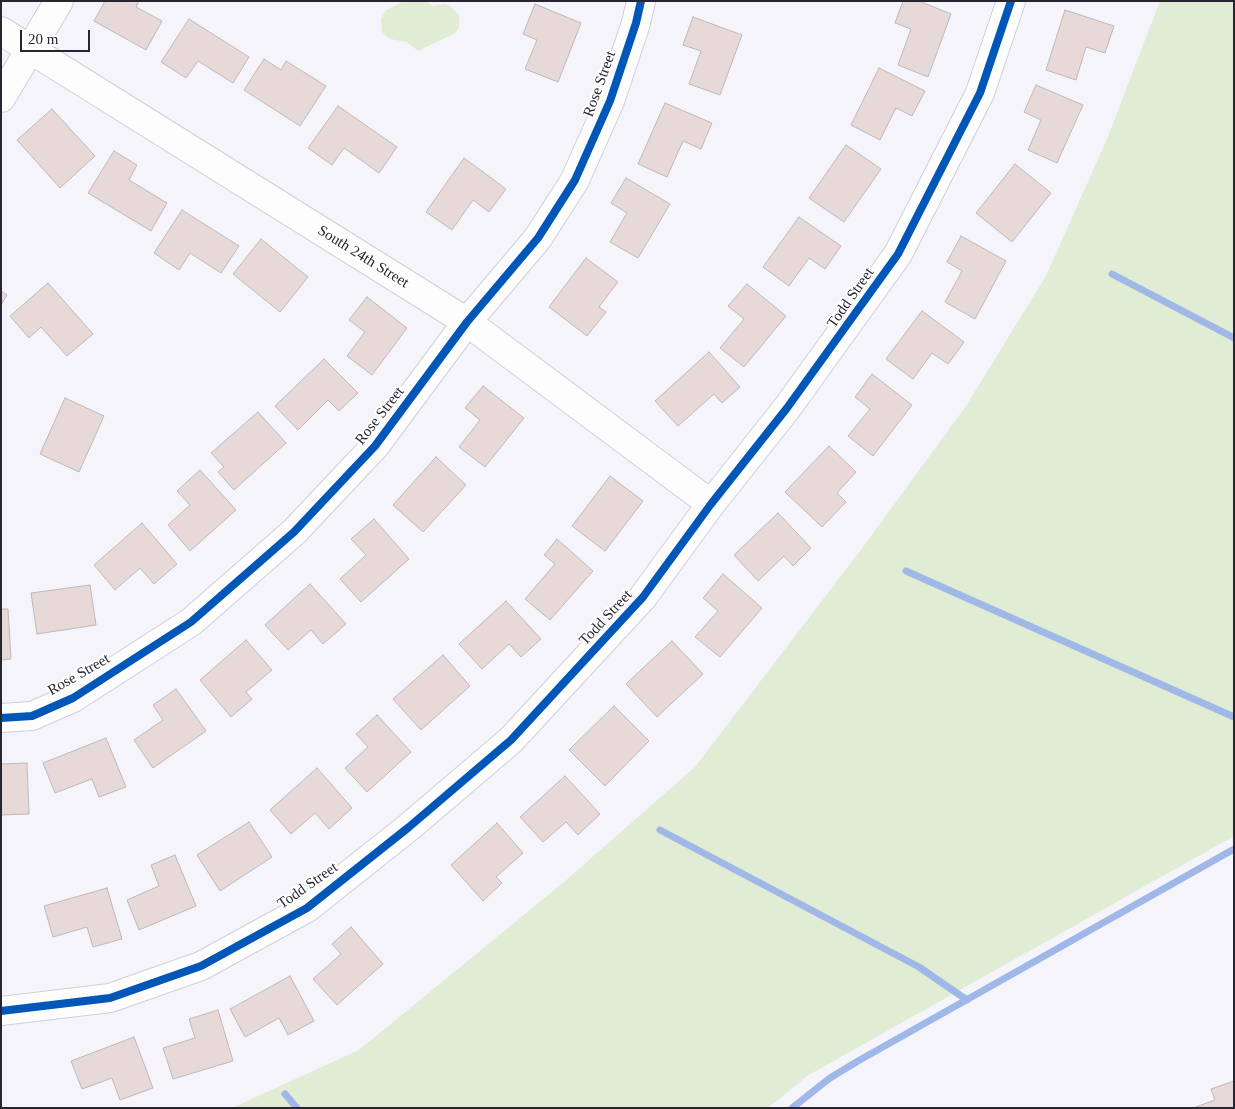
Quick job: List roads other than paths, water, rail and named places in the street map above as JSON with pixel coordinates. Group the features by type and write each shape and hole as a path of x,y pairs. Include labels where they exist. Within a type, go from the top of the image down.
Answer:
{"street":[{"path":"1,98 59,1"},
{"name":"Rose Street","path":"1,718 32,716 73,698 191,622 294,532 375,446 467,322 538,238 575,180 610,102 636,23 641,1"},
{"name":"Todd Street","path":"1,1011 110,998 201,966 307,908 409,827 511,740 643,597 711,504 787,408 898,254 980,93 1011,1"},
{"name":"South 24th Street","path":"1,31 467,322 711,504"}],"waterway":[{"path":"1112,274 1234,338"},
{"path":"906,571 1234,717"},
{"path":"660,830 919,967 967,1000"},
{"path":"792,1108 830,1078 858,1061 1234,849"},
{"path":"285,1094 297,1108"}]}
